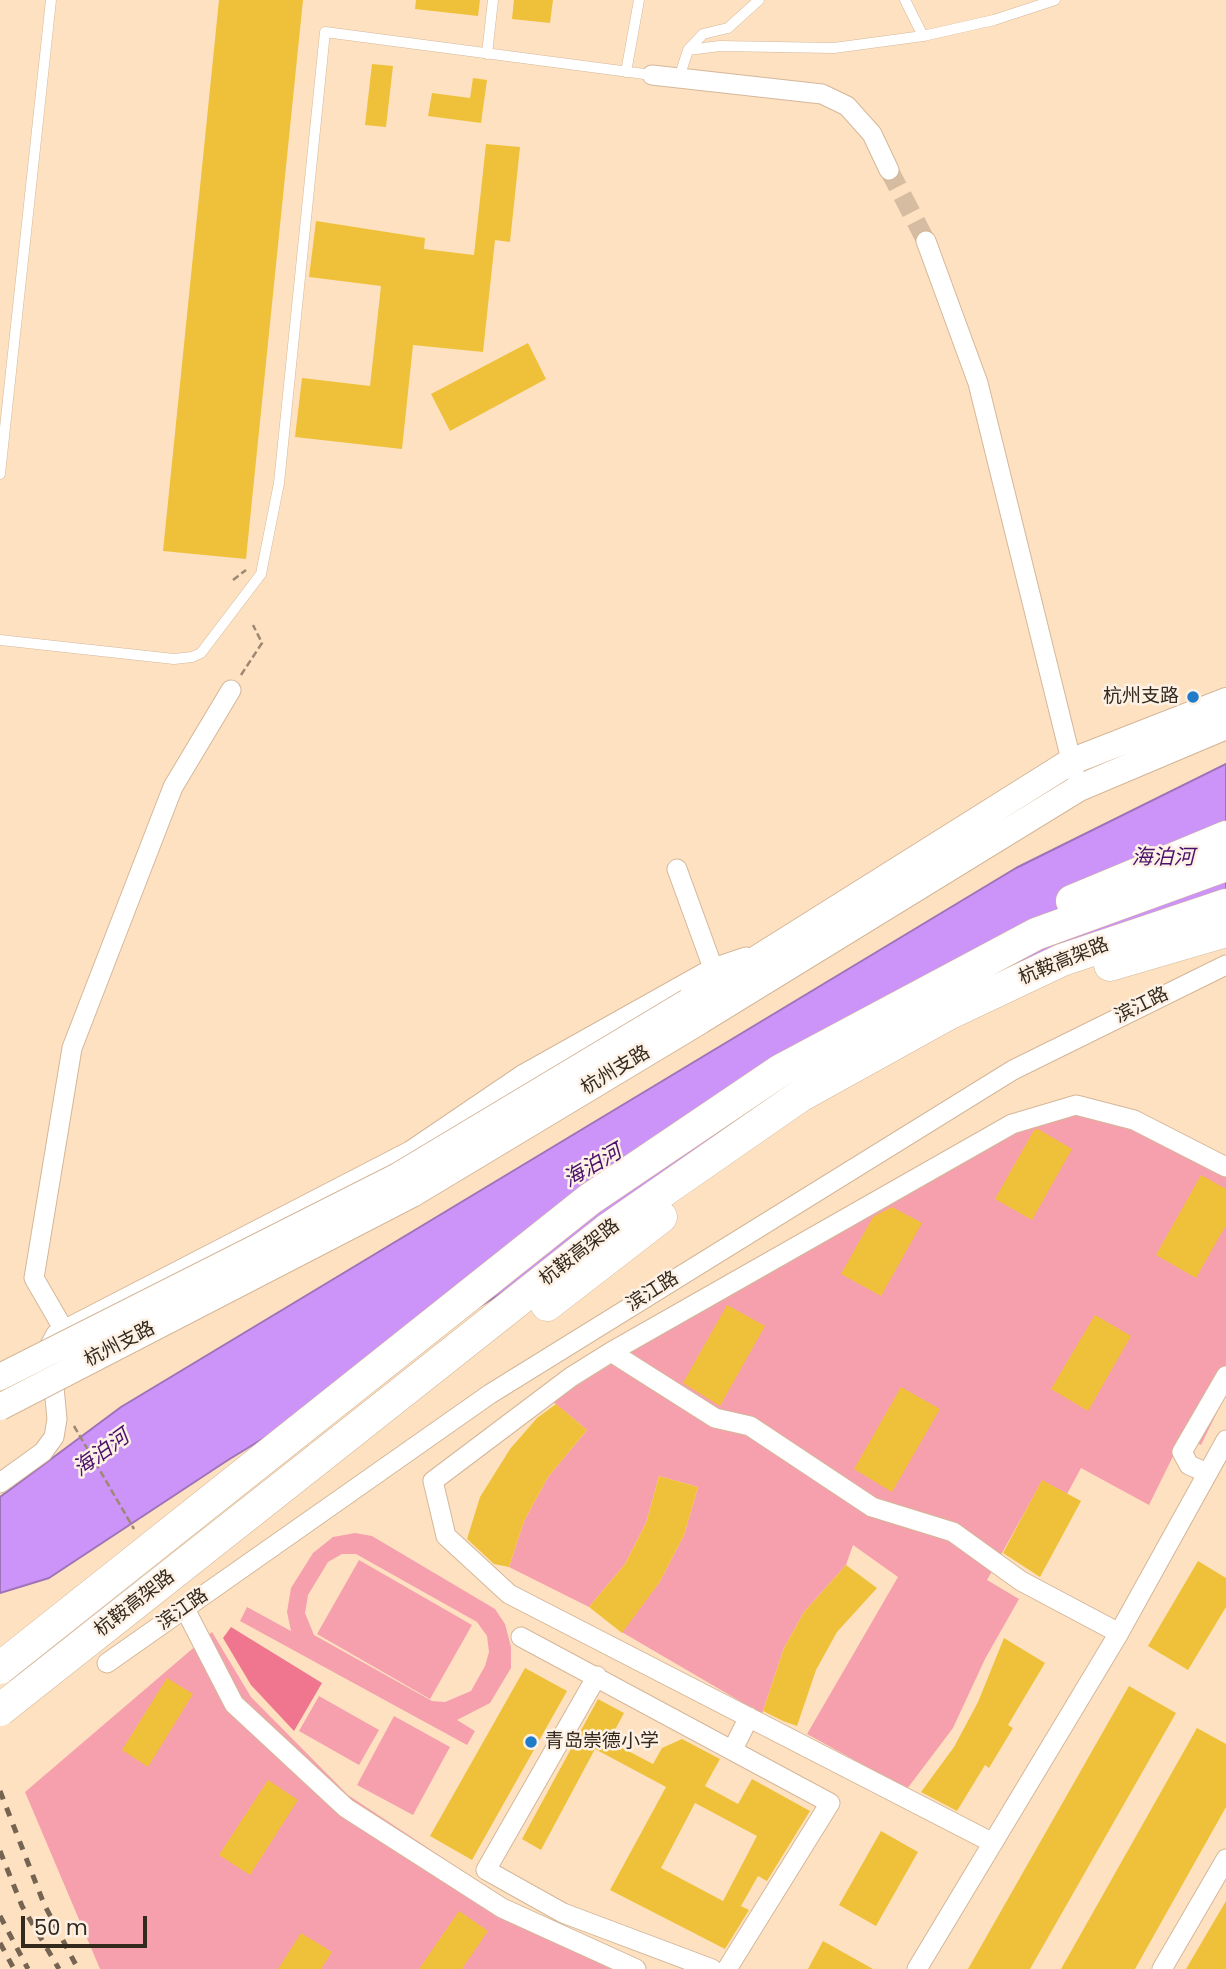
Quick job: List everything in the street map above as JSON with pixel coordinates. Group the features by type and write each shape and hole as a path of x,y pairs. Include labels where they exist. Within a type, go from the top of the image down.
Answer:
{"highway":[{"path":"557,1226 676,1127 824,1027 919,974 1028,920 1226,837"},
{"name":"杭鞍高架路","path":"0,1668 590,1199 781,1070 1037,934 1226,865"},
{"name":"杭鞍高架路","path":"0,1710 607,1230 800,1096 948,1014 1062,960 1226,905"},
{"path":"319,1458 555,1299 730,1166 890,1064 969,1021 1045,986 1226,931"}],"main road":[{"name":"杭州支路","path":"0,1407 412,1194 693,1012 777,947 1070,762 1226,701"},
{"name":"杭州支路","path":"0,1377 398,1176 693,1012 1080,788 1226,726"}],"street":[{"path":"652,75 822,94 847,106 872,134 889,170"},
{"path":"926,241 978,383 1070,762 1080,788"},
{"path":"64,1330 34,1278 72,1048 173,787 232,690"},
{"path":"677,869 713,968"},
{"path":"0,1483 43,1452 54,1437 57,1419 50,1345 56,1334 410,1151 522,1076 713,968 777,947"},
{"name":"滨江路","path":"107,1663 490,1394 1013,1070 1226,965"},
{"path":"993,1843 509,1594 446,1536 433,1481 571,1377 611,1352 1012,1124 1076,1105 1134,1120 1226,1167"},
{"path":"611,1352 715,1418 750,1426 872,1507 953,1532 1021,1581 1119,1633"},
{"path":"1207,1473 1189,1465 1182,1452 1226,1376"},
{"path":"917,1969 1119,1633 1226,1440"},
{"path":"185,1609 234,1704 346,1808 502,1908 636,1969"},
{"path":"521,1637 830,1802 727,1969"},
{"path":"597,1676 486,1870 563,1913 712,1969"},
{"path":"733,1749 749,1717"},
{"path":"1162,1969 1226,1858"}],"lane":[{"path":"0,474 51,0"},
{"path":"487,54 493,0"},
{"path":"626,72 639,0"},
{"path":"679,78 688,50 703,34 728,28 759,0"},
{"path":"905,0 923,36"},
{"path":"688,50 720,46 834,48 923,36 994,20 1055,0"},
{"path":"0,640 174,659 201,653 261,574 279,483 325,32 652,75"}],"path":[{"path":"232,690 262,643 253,625"},
{"path":"72,1422 140,1539"}],"shaded area":[{"path":"1076,1105 1226,1170 1226,1394 1201,1445 1183,1436 1149,1505 1081,1468 1067,1494 1042,1481 987,1580 1019,1599 985,1659 953,1728 907,1789 807,1734 898,1577 853,1545 846,1565 804,1612 784,1648 762,1714 620,1631 659,1583 684,1535 698,1487 659,1476 646,1523 625,1564 589,1607 509,1567 524,1521 548,1477 587,1430 552,1401 744,1281 1012,1124"},
{"path":"355,1533 372,1536 495,1609 505,1624 511,1647 511,1668 490,1703 457,1720 475,1731 467,1745 240,1621 247,1607 291,1631 287,1612 291,1588 313,1553 333,1537","holes":["342,1554 356,1554 477,1622 487,1636 489,1652 485,1666 471,1691 445,1702 432,1701 314,1635 305,1613 308,1595 328,1562"]},
{"path":"359,1560 472,1625 430,1699 317,1634"},
{"path":"231,1627 322,1683 294,1731 251,1685 223,1638"},
{"path":"212,1632 251,1697 348,1795 502,1897 642,1969 100,1969 25,1792"},
{"path":"319,1696 379,1730 359,1765 299,1731"},
{"path":"394,1716 450,1747 413,1815 357,1785"}],"water":[{"name":"海泊河","path":"1226,764 1226,897 917,1040 228,1460 49,1578 0,1593 0,1497 121,1407 1016,868"}],"building":[{"path":"219,0 303,0 246,559 163,551"},
{"path":"416,0 480,0 478,16 415,9"},
{"path":"514,0 553,0 550,23 512,19"},
{"path":"372,64 393,66 386,127 365,125"},
{"path":"473,78 487,80 481,123 428,116 432,93 470,98"},
{"path":"486,144 520,147 510,242 495,240 483,352 413,345 402,449 295,437 302,378 370,386 381,286 309,277 316,221 425,238 424,249 474,255"},
{"path":"528,343 546,379 450,431 431,394"},
{"path":"1038,1129 1072,1149 1032,1220 995,1199 1034,1130"},
{"path":"1201,1175 1226,1189 1226,1225 1196,1278 1156,1255"},
{"path":"892,1207 922,1223 881,1296 841,1274 873,1217"},
{"path":"727,1305 765,1326 720,1406 683,1383"},
{"path":"1095,1315 1131,1336 1088,1411 1051,1389"},
{"path":"901,1387 940,1409 892,1492 854,1469"},
{"path":"556,1404 587,1430 548,1477 524,1521 509,1567 494,1564 467,1539 480,1497 510,1449 537,1418"},
{"path":"659,1476 698,1487 684,1535 659,1583 622,1633 589,1607 625,1564 646,1523"},
{"path":"1042,1480 1081,1501 1040,1577 1003,1553"},
{"path":"1198,1561 1226,1578 1226,1607 1188,1670 1148,1646"},
{"path":"846,1565 877,1588 837,1632 816,1670 797,1726 763,1711 784,1648 804,1612"},
{"path":"1004,1638 1045,1663 1008,1725 1013,1728 989,1768 985,1765 957,1811 921,1792 954,1747 978,1702"},
{"path":"525,1668 567,1691 472,1860 430,1836"},
{"path":"167,1678 193,1694 148,1767 122,1750"},
{"path":"1129,1686 1176,1713 1030,1969 968,1969"},
{"path":"598,1699 624,1713 609,1741 653,1764 662,1748 682,1739 720,1759 705,1786 738,1804 752,1779 810,1811 767,1881 758,1876 741,1906 749,1910 725,1949 610,1890 666,1787 595,1749 541,1850 522,1839","holes":["695,1803 757,1836 723,1901 661,1868"]},
{"path":"1197,1728 1226,1744 1226,1807 1135,1969 1061,1969"},
{"path":"268,1780 298,1800 250,1875 219,1855"},
{"path":"881,1831 918,1852 876,1926 839,1905"},
{"path":"1226,1901 1226,1969 1186,1969"},
{"path":"459,1911 488,1931 462,1969 419,1969"},
{"path":"301,1933 332,1952 321,1969 278,1969"},
{"path":"823,1941 873,1969 808,1969"}],"tunnel":[{"path":"889,170 926,241"}],"railway":[{"path":"0,1791 44,1904 78,1969"},
{"path":"0,1851 22,1906 59,1969"},
{"path":"0,1916 28,1969"},
{"path":"0,1943 14,1969"}],"place":[{"name":"杭州支路","path":"1193,697"},
{"name":"青岛崇德小学","path":"531,1742"}]}
